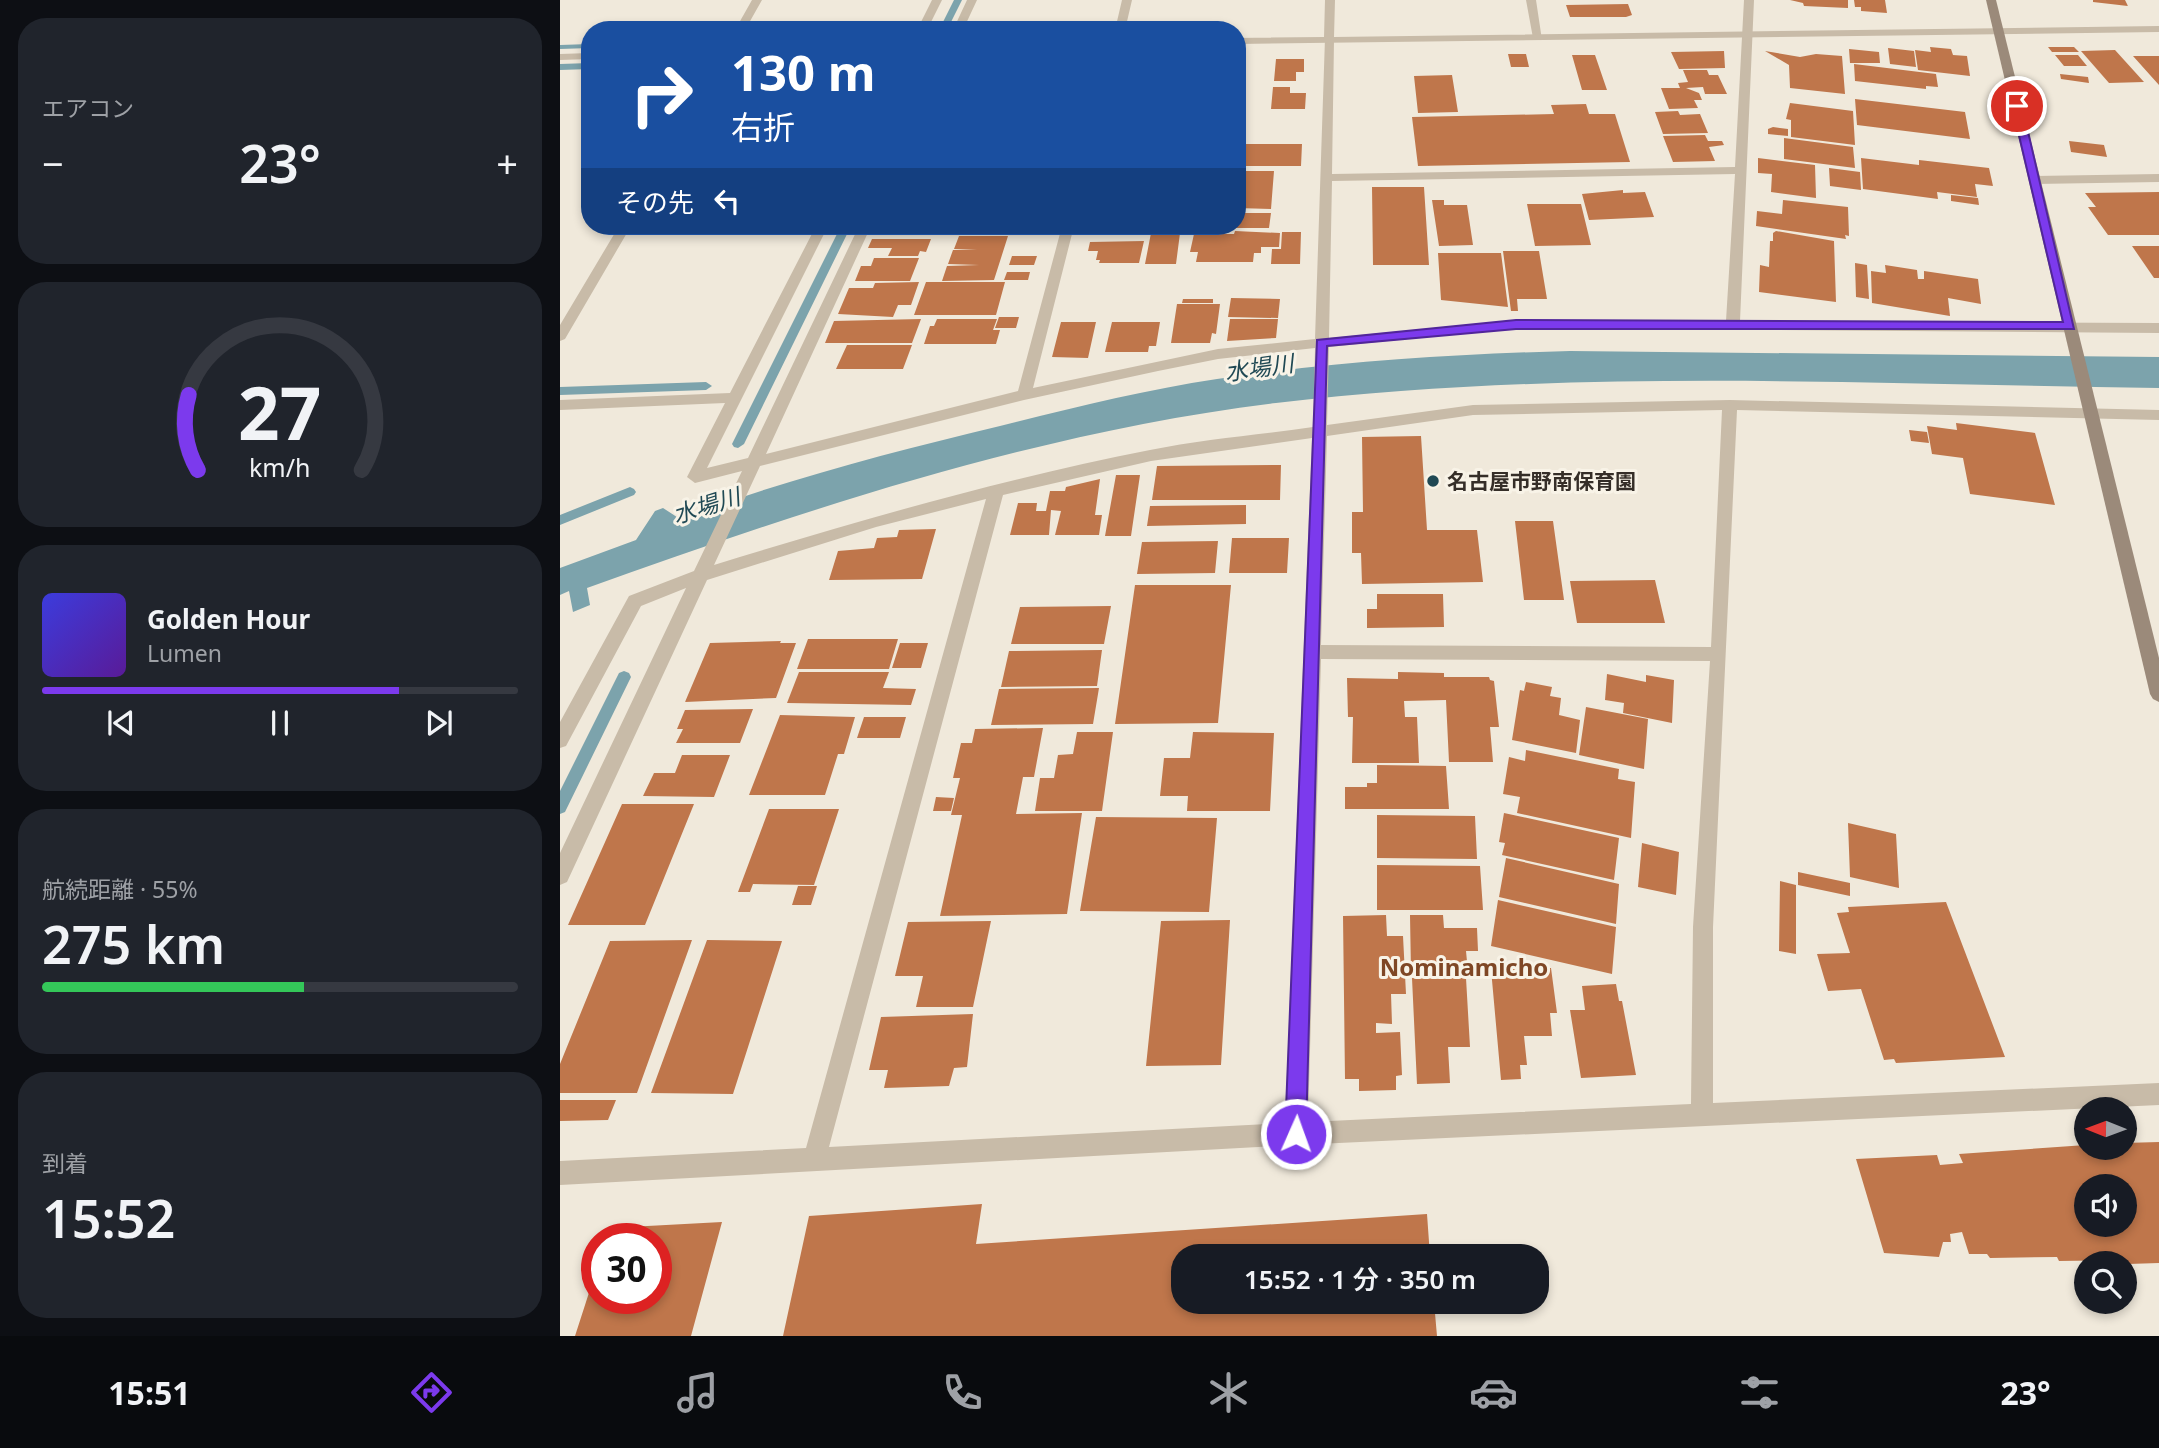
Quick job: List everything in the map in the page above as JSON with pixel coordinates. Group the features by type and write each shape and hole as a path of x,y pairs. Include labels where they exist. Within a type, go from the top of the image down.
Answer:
{"main road":[{"path":"1991,0 2158,687"}],"street":[{"path":"745,21 757,0"},
{"path":"926,21 937,0"},
{"path":"962,21 972,0"},
{"path":"1122,21 1127,0"},
{"path":"1296,1134 1330,0"},
{"path":"1531,0 1538,38"},
{"path":"1734,325 1739,170 1749,0"},
{"path":"1246,41 2159,29"},
{"path":"560,57 581,56"},
{"path":"1325,178 1739,170"},
{"path":"2035,180 2159,178"},
{"path":"560,336 620,235"},
{"path":"817,235 695,477 1024,395 1218,354 1516,324 1734,325 2071,332 2159,328"},
{"path":"560,875 861,235"},
{"path":"1024,395 1066,235"},
{"path":"560,405 735,398"},
{"path":"1702,1117 1703,927 1730,405"},
{"path":"560,740 635,601 700,576 876,521 1151,455 1319,426 1473,410 1730,405 2159,415"},
{"path":"814,1161 996,491"},
{"path":"1312,652 1719,654"},
{"path":"560,1173 1296,1134 2159,1094"}],"water":[{"path":"1570,351 2159,357 2159,388 1828,382 1607,382 1496,385 1276,403 1187,416 1100,433 926,476 755,529 587,588 590,605 573,612 569,591 560,595 560,568 636,540 655,511 663,508 680,519 838,468 1054,413 1162,388 1261,373 1393,360"}],"building":[{"path":"1790,0 1848,0 1848,8 1804,6 1803,3"},
{"path":"1854,0 1885,0 1887,13 1861,11 1861,7 1855,7"},
{"path":"2125,0 2128,6 2093,2"},
{"path":"1628,4 1632,15 1626,17 1570,17 1566,5"},
{"path":"1930,47 1951,49 1953,55 1967,56 1970,76 1918,70 1915,50 1931,52"},
{"path":"2048,47 2074,47 2079,52 2052,52"},
{"path":"1888,48 1914,51 1916,67 1890,64"},
{"path":"1849,49 1879,52 1880,63 1850,63"},
{"path":"2115,50 2144,82 2109,83 2081,51"},
{"path":"1724,51 1725,68 1679,69 1671,52"},
{"path":"1765,51 1800,57 1816,54 1842,56 1845,94 1790,88 1789,65"},
{"path":"1508,54 1526,54 1529,67 1511,67"},
{"path":"1572,55 1595,55 1607,90 1582,90"},
{"path":"2055,55 2078,55 2087,66 2064,66"},
{"path":"2133,56 2159,56 2159,85 2150,75"},
{"path":"1276,59 1304,59 1304,72 1296,72 1296,81 1274,81"},
{"path":"1854,64 1936,74 1938,87 1926,86 1926,89 1855,81"},
{"path":"1683,70 1707,70 1709,75 1718,75 1727,94 1705,94 1703,87 1686,88 1699,93 1702,100 1694,100 1698,108 1669,109 1661,88 1680,88 1678,83 1688,82"},
{"path":"2060,74 2088,77 2089,83 2061,79"},
{"path":"1452,75 1458,112 1418,113 1414,76"},
{"path":"1273,87 1290,87 1290,93 1306,93 1305,109 1271,109"},
{"path":"1855,99 1965,112 1970,139 1857,125"},
{"path":"1790,103 1853,111 1855,145 1791,137 1791,120 1786,119"},
{"path":"1586,104 1589,114 1615,114 1630,162 1418,166 1412,117 1554,114 1551,105"},
{"path":"1678,111 1680,115 1700,114 1708,133 1663,134 1655,112"},
{"path":"1768,129 1788,129 1788,136 1768,134"},
{"path":"1705,135 1708,141 1722,141 1724,145 1709,147 1715,161 1673,162 1663,136"},
{"path":"1784,138 1853,147 1855,168 1784,159"},
{"path":"2069,141 2104,145 2107,157 2071,152"},
{"path":"1246,144 1302,144 1301,166 1246,166"},
{"path":"1758,158 1815,165 1816,198 1771,192 1772,174 1758,173"},
{"path":"1861,158 1919,165 1919,160 1989,168 1993,186 1975,184 1977,197 1937,192 1938,199 1863,189"},
{"path":"1829,168 1860,172 1861,190 1830,186"},
{"path":"1246,171 1274,171 1271,209 1246,208"},
{"path":"1372,187 1424,187 1429,265 1373,265"},
{"path":"1623,190 1623,193 1645,192 1654,217 1589,220 1582,194"},
{"path":"2159,192 2159,235 2108,235 2088,207 2096,207 2085,193"},
{"path":"1951,195 1978,198 1979,205 1951,201"},
{"path":"1432,200 1444,200 1444,205 1467,205 1473,245 1439,246"},
{"path":"1783,200 1848,207 1849,236 1845,235 1846,239 1756,226 1757,211 1782,214"},
{"path":"1527,204 1581,204 1591,245 1535,246"},
{"path":"1246,213 1271,213 1269,228 1246,228"},
{"path":"1246,231 1280,233 1279,247 1261,247 1261,253 1254,253 1253,262 1196,262 1198,252 1190,252 1194,235 1246,235"},
{"path":"1776,231 1834,241 1836,302 1759,292 1760,265 1769,267 1770,241 1773,241 1773,233"},
{"path":"1282,232 1301,232 1300,264 1271,264 1272,249 1281,249"},
{"path":"1151,235 1180,235 1176,264 1145,264"},
{"path":"959,236 1008,236 994,280 942,281 947,266 979,265 948,264 953,250 977,250 954,249"},
{"path":"872,239 931,239 926,252 920,251 918,256 888,256 892,248 868,248"},
{"path":"1144,241 1139,263 1099,263 1100,260 1096,260 1098,251 1088,251 1090,242"},
{"path":"2132,246 2159,246 2159,278 2154,278"},
{"path":"1503,251 1539,251 1547,299 1517,299 1518,311 1511,311"},
{"path":"1438,253 1501,253 1508,307 1441,300"},
{"path":"1012,256 1037,256 1034,265 1009,265"},
{"path":"874,258 919,258 910,281 855,281 861,266 871,266"},
{"path":"1855,263 1867,265 1869,299 1856,297"},
{"path":"1885,265 1917,270 1918,279 1924,279 1924,271 1978,279 1981,304 1948,298 1950,316 1872,303 1871,271 1886,273"},
{"path":"1007,272 1030,272 1028,280 1004,280"},
{"path":"919,282 911,305 898,305 893,317 838,314 849,288 873,288 875,283"},
{"path":"926,282 1005,282 996,315 914,315"},
{"path":"1231,298 1280,299 1278,318 1228,317"},
{"path":"1183,299 1213,299 1213,303 1182,303"},
{"path":"1177,304 1220,304 1216,334 1212,333 1210,343 1171,343"},
{"path":"999,317 1019,317 1016,328 995,328"},
{"path":"921,319 912,343 825,343 834,321"},
{"path":"937,319 997,319 993,330 1000,330 996,344 924,344 930,326 934,326"},
{"path":"1230,319 1278,319 1276,338 1227,341"},
{"path":"1061,322 1096,322 1088,358 1052,357"},
{"path":"1112,322 1160,322 1156,346 1149,346 1148,352 1105,352"},
{"path":"847,345 912,345 903,369 836,369"},
{"path":"1956,423 2035,433 2055,505 1970,494 1963,458 1932,454 1927,426 1957,430"},
{"path":"1909,430 1927,432 1929,443 1911,441"},
{"path":"1421,436 1427,530 1477,530 1483,582 1362,584 1361,553 1352,553 1352,512 1363,512 1362,437"},
{"path":"1281,465 1280,500 1152,500 1157,466"},
{"path":"1116,475 1140,475 1131,536 1105,536"},
{"path":"1100,479 1095,515 1102,515 1099,535 1055,535 1061,511 1051,510 1049,535 1010,535 1018,503 1037,503 1036,511 1046,511 1050,491 1065,491 1066,487"},
{"path":"1246,505 1246,524 1147,526 1150,506"},
{"path":"1515,521 1553,521 1564,600 1524,600"},
{"path":"936,529 922,579 829,580 838,551 874,548 877,538 897,537 899,530"},
{"path":"1232,538 1289,538 1287,573 1229,573"},
{"path":"1218,541 1215,573 1137,574 1142,542"},
{"path":"1655,580 1665,623 1577,623 1570,581"},
{"path":"1135,585 1231,585 1218,723 1115,724"},
{"path":"1377,594 1443,594 1444,627 1367,628 1367,609 1377,609"},
{"path":"1111,606 1104,644 1011,644 1020,607"},
{"path":"808,639 898,639 889,669 797,669"},
{"path":"781,641 780,643 796,643 776,698 685,702 710,643"},
{"path":"900,643 928,643 921,668 892,668"},
{"path":"1102,650 1097,686 1001,687 1009,651"},
{"path":"799,672 889,672 883,688 916,689 911,705 787,703"},
{"path":"1398,672 1444,673 1444,677 1489,677 1494,681 1499,727 1490,727 1493,762 1449,762 1446,700 1404,701 1405,717 1417,717 1419,763 1352,763 1353,717 1348,717 1347,678 1398,679"},
{"path":"1607,674 1646,682 1646,675 1674,680 1672,723 1623,713 1624,703 1605,700"},
{"path":"1526,682 1552,687 1550,696 1561,698 1559,715 1580,720 1576,753 1512,740 1520,690 1524,691"},
{"path":"1099,688 1093,724 991,725 999,689"},
{"path":"1586,707 1648,719 1644,769 1579,755"},
{"path":"753,709 740,743 676,743 683,729 677,729 685,710"},
{"path":"780,715 855,717 844,754 838,754 825,795 749,795"},
{"path":"864,717 906,717 900,738 857,738"},
{"path":"1043,728 1034,777 1023,777 1016,814 1082,813 1067,914 940,916 962,815 951,815 960,778 953,778 961,743 972,743 975,729"},
{"path":"1077,732 1113,732 1102,811 1035,811 1040,778 1054,778 1058,755 1073,754"},
{"path":"1193,732 1274,733 1270,811 1187,811 1188,796 1160,796 1164,758 1190,758"},
{"path":"1526,750 1619,769 1618,779 1635,782 1631,838 1517,813 1520,797 1503,794 1509,757 1525,761"},
{"path":"682,755 730,755 714,797 643,796 654,773 675,773"},
{"path":"1377,765 1446,766 1449,809 1345,809 1345,787 1367,787 1367,783 1377,783"},
{"path":"936,797 954,798 951,811 933,811"},
{"path":"622,804 694,804 645,925 568,925"},
{"path":"769,809 839,809 814,885 753,884 750,892 738,892"},
{"path":"1504,813 1619,838 1614,880 1502,855 1505,843 1499,842"},
{"path":"1377,815 1475,816 1477,859 1377,858"},
{"path":"1096,817 1217,818 1209,912 1080,911"},
{"path":"1848,823 1896,834 1899,888 1850,877"},
{"path":"1642,843 1679,852 1676,895 1638,887"},
{"path":"1506,858 1619,884 1616,924 1499,897"},
{"path":"1377,865 1480,866 1483,910 1377,910"},
{"path":"1798,872 1850,883 1850,896 1798,885"},
{"path":"1780,881 1796,885 1796,954 1779,951"},
{"path":"798,886 817,886 811,905 792,905"},
{"path":"1498,900 1616,927 1612,974 1491,946"},
{"path":"1946,902 2005,1057 1896,1063 1894,1059 1884,1060 1861,989 1828,991 1817,954 1850,953 1837,913 1849,912 1848,907"},
{"path":"1386,915 1387,936 1403,936 1406,994 1391,994 1392,1024 1376,1023 1376,1033 1400,1032 1402,1075 1396,1076 1396,1090 1359,1091 1359,1079 1345,1079 1343,916"},
{"path":"1410,915 1443,915 1444,928 1477,928 1478,951 1466,951 1468,972 1411,973"},
{"path":"1230,920 1221,1065 1146,1066 1161,921"},
{"path":"991,921 973,1007 916,1007 923,976 895,976 908,922"},
{"path":"692,940 637,1093 560,1093 560,1064 610,941"},
{"path":"707,940 782,941 733,1094 651,1093"},
{"path":"1551,968 1557,1013 1550,1013 1552,1036 1524,1036 1527,1065 1520,1065 1521,1079 1501,1080 1491,969"},
{"path":"1412,978 1466,978 1470,1047 1448,1047 1450,1083 1417,1084"},
{"path":"1616,984 1619,1001 1622,1001 1636,1075 1581,1078 1570,1010 1585,1010 1582,986"},
{"path":"973,1014 967,1067 954,1068 949,1086 884,1088 888,1070 869,1070 881,1017"},
{"path":"560,1100 616,1100 608,1120 560,1121"},
{"path":"2159,1142 2159,1263 2137,1264 2137,1251 2074,1251 2074,1261 2059,1261 2057,1257 1990,1258 1987,1254 1969,1254 1962,1232 1950,1234 1951,1242 1943,1242 1939,1257 1884,1253 1856,1159 1937,1155 1940,1165 1963,1163 1959,1154 2074,1146 2074,1160 2137,1160 2137,1143"},
{"path":"982,1204 976,1244 1427,1214 1429,1244 1171,1244 1171,1314 1435,1314 1437,1336 783,1336 809,1216"},
{"path":"722,1222 691,1336 575,1336 582,1314 672,1314 672,1225"}],"waterway":[{"path":"948,21 958,0"},
{"path":"560,47 581,46"},
{"path":"560,67 581,66"},
{"path":"738,444 842,235"},
{"path":"560,391 706,386"},
{"path":"560,520 630,492"},
{"path":"560,807 624,677"}],"place":[{"name":"名古屋市野南保育園","path":"1433,481"}],"district":[{"name":"Nominamicho","path":"1464,966"}],"route":[{"path":"1296,1134 1321,343 1516,324 2070,327 2017,106"}],"water label":[{"name":"水場川","path":"1259,367"},
{"name":"水場川","path":"706,505"}]}
